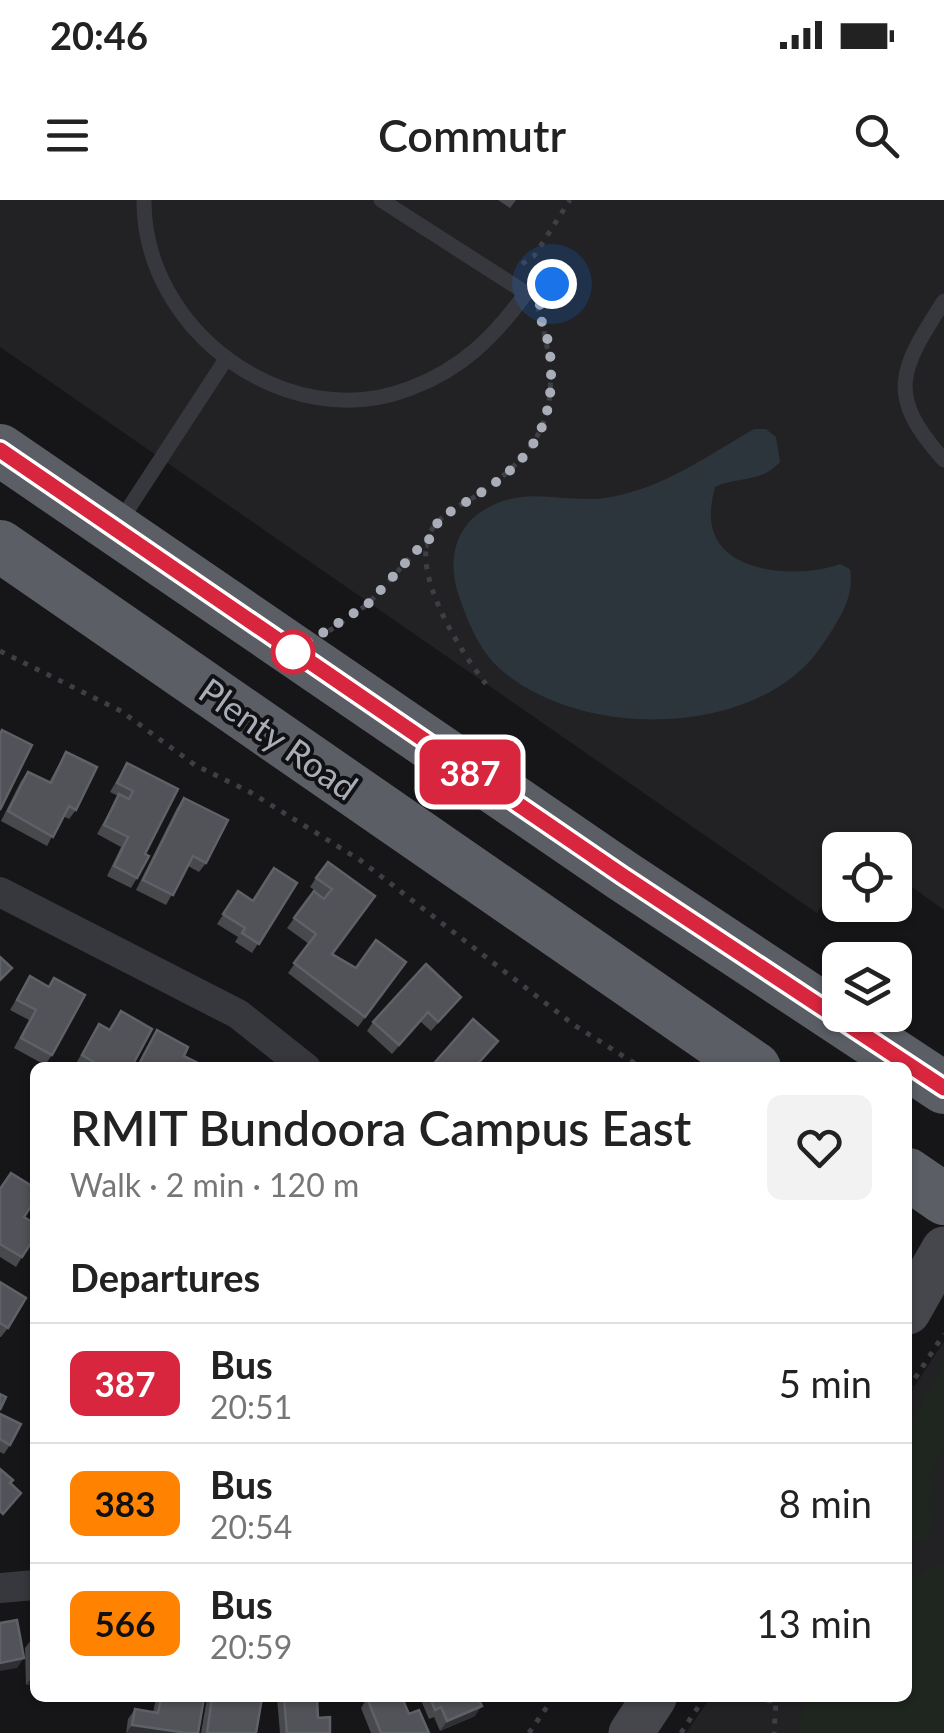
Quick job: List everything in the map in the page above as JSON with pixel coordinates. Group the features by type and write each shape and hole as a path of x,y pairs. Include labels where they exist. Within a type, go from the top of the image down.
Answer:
{"highway":[{"path":"0,450 623,876 905,1062"},
{"name":"Plenty Road","path":"0,546 746,1062"},
{"path":"912,1067 944,1088"}],"main road":[{"path":"631,1733 651,1702"}],"street":[{"path":"0,892 238,1014 298,1062"},
{"path":"0,1588 30,1585"}],"lane":[{"path":"144,200 152,254 165,286 203,339 226,359 282,388 338,400 408,390 447,372 482,348 526,293 380,200"},
{"path":"944,301 913,351 903,388 910,411 944,460"},
{"path":"115,529 226,359"}],"path":[{"path":"524,264 534,256 570,200"},
{"path":"486,684 461,653 428,580 428,545 429,534 444,515 509,473 525,458 547,415 550,352 538,308 552,284 524,264 512,264"},
{"path":"326,632 368,604 418,549 428,545"},
{"path":"0,651 120,711 195,765 250,792 360,860 574,1026 632,1062"},
{"path":"912,1383 944,1334"},
{"path":"530,1733 551,1702"},
{"path":"681,1733 701,1702"},
{"path":"774,1733 776,1702"}],"shaded area":[{"path":"0,200 944,200 944,910 912,887 912,832 822,832 822,905 817,913 0,347"},
{"path":"754,429 766,429 776,437 780,462 765,473 715,487 711,516 719,543 747,564 766,569 806,571 840,564 850,569 851,586 844,609 822,646 803,668 772,691 735,707 652,720 569,707 532,691 492,661 479,643 457,590 456,548 470,521 495,504 527,496 594,499 630,493 685,469"},
{"path":"944,1341 944,1733 686,1733 707,1702 912,1702 912,1390"},
{"path":"944,1363 944,1449 929,1475 934,1517 924,1542 912,1543 912,1420"},
{"path":"944,1562 944,1733 796,1733 807,1702 912,1702 912,1578"}],"building":[{"path":"2,730 32,745 0,810 0,734"},
{"path":"66,752 97,767 76,810 69,806 53,837 8,811 28,772 51,783"},
{"path":"127,763 178,789 137,878 114,866 128,837 104,825 119,794 129,799 133,791 117,783"},
{"path":"184,798 228,820 206,863 193,856 173,895 143,880"},
{"path":"328,862 375,896 332,954 356,968 376,940 406,962 365,1017 294,963 316,934 294,918 314,891 324,899 332,889 316,878"},
{"path":"274,868 297,883 259,944 242,933 245,928 223,914 238,891 253,901"},
{"path":"0,957 12,968 0,980"},
{"path":"426,964 461,997 438,1022 428,1012 399,1045 373,1022"},
{"path":"30,976 49,987 54,978 85,995 52,1055 21,1038 36,1010 17,1000"},
{"path":"121,1011 152,1029 134,1062 94,1062 82,1055 99,1024 110,1030"},
{"path":"473,1019 498,1041 479,1062 435,1062"},
{"path":"157,1030 188,1047 184,1056 196,1062 140,1062"},
{"path":"11,1173 30,1185 30,1208 24,1217 30,1221 30,1245 22,1257 0,1244 0,1189"},
{"path":"0,1282 26,1298 8,1328 0,1323"},
{"path":"0,1414 21,1424 10,1445 0,1439"},
{"path":"0,1469 21,1493 3,1514 0,1511"},
{"path":"17,1620 24,1658 0,1663 0,1623"},
{"path":"160,1702 203,1702 198,1733 132,1725 135,1709 158,1713"},
{"path":"211,1702 261,1702 256,1733 207,1733"},
{"path":"284,1702 317,1702 318,1718 330,1717 330,1733 287,1733"},
{"path":"369,1702 404,1702 409,1714 419,1710 429,1733 381,1733"},
{"path":"432,1702 480,1702 482,1706 447,1721 441,1707 435,1710"}],"bus line":[{"name":"387","path":"0,450 623,876 905,1062"},
{"name":"387","path":"912,1067 944,1088"}],"route":[{"path":"293,652 368,604 418,549 428,545 429,534 444,515 509,473 525,458 547,415 550,352 538,308 552,284"}]}
